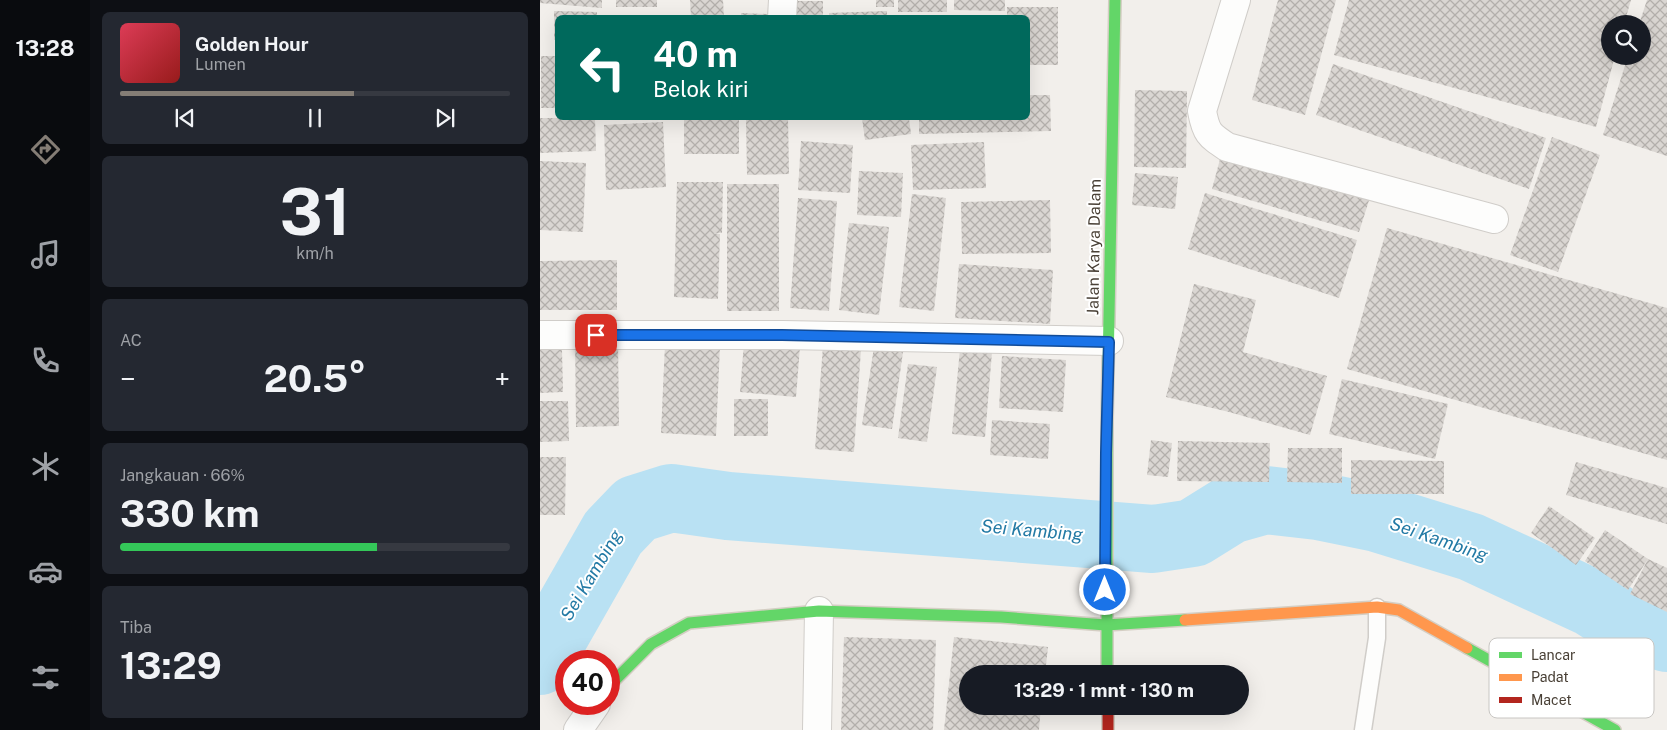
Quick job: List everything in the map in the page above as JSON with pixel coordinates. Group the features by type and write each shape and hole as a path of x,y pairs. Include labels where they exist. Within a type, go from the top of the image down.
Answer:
{"street":[{"path":"782,15 783,0"},
{"name":"Jalan Karya Dalam","path":"1107,665 1105,590 1106,453 1115,0"},
{"path":"1236,0 1202,111 1206,129 1215,139 1227,147 1494,219"},
{"path":"540,334 773,335 1109,342"},
{"path":"620,675 651,644 689,623 819,611 1001,617 1106,624 1377,607 1399,610 1489,660"},
{"path":"817,730 819,611"},
{"path":"578,730 588,715"},
{"path":"1108,715 1108,730"},
{"path":"1593,718 1615,730"}],"lane":[{"path":"1363,730 1377,638 1377,607"}],"building":[{"path":"540,0 602,0 602,8 540,3"},
{"path":"616,0 657,0 657,7 616,7"},
{"path":"690,0 723,0 724,15 691,15"},
{"path":"876,0 894,0 894,7 876,7"},
{"path":"898,0 947,0 947,12 898,12"},
{"path":"954,0 1005,0 1005,11 954,10"},
{"path":"1278,0 1336,0 1305,115 1252,100"},
{"path":"1349,0 1631,0 1627,15 1601,15 1601,65 1613,65 1596,127 1334,55"},
{"path":"1647,0 1667,0 1667,156 1603,135 1625,65 1651,65 1651,15 1642,15"},
{"path":"787,1 823,1 823,15 787,15"},
{"path":"1007,7 1058,7 1058,65 1030,65 1030,15 1007,15"},
{"path":"554,11 597,12 597,15 555,15 554,40"},
{"path":"887,11 887,15 829,15 829,13"},
{"path":"741,13 767,14 767,15 741,15"},
{"path":"541,56 555,56 555,108 541,108"},
{"path":"1333,64 1546,138 1529,189 1316,115"},
{"path":"1135,90 1187,91 1186,168 1134,167"},
{"path":"1030,95 1050,95 1051,131 919,134 919,120 1030,120"},
{"path":"540,118 595,120 596,151 540,153"},
{"path":"684,120 739,120 739,154 684,154"},
{"path":"746,120 788,120 789,174 747,175"},
{"path":"862,120 909,120 911,134 865,140"},
{"path":"663,122 666,187 606,190 604,125"},
{"path":"1552,137 1600,155 1558,272 1510,255"},
{"path":"801,141 853,145 850,193 798,190"},
{"path":"984,142 986,188 913,190 911,145"},
{"path":"1223,148 1372,191 1359,232 1212,189"},
{"path":"540,161 586,163 583,232 540,230"},
{"path":"859,171 903,173 901,217 857,215"},
{"path":"1135,173 1178,177 1175,209 1132,205"},
{"path":"677,182 723,182 722,233 713,233 720,234 718,299 674,297"},
{"path":"727,184 779,184 779,311 727,311"},
{"path":"1205,193 1357,240 1339,298 1188,249"},
{"path":"912,194 946,198 934,311 899,307"},
{"path":"798,198 837,201 829,311 790,308"},
{"path":"1050,200 1051,253 962,254 961,202"},
{"path":"849,223 889,227 879,315 839,310"},
{"path":"1387,228 1667,308 1667,460 1347,369"},
{"path":"617,260 617,310 540,310 540,261"},
{"path":"959,264 1053,270 1050,324 955,318"},
{"path":"1194,284 1256,300 1243,352 1327,376 1310,435 1229,412 1166,397"},
{"path":"575,340 618,340 619,426 576,427"},
{"path":"744,343 800,347 796,397 740,392"},
{"path":"665,344 720,346 716,436 661,433"},
{"path":"823,346 861,349 854,452 815,449"},
{"path":"874,347 903,352 892,429 862,425"},
{"path":"960,349 992,352 985,437 952,434"},
{"path":"540,350 562,350 563,392 540,393"},
{"path":"1002,356 1066,360 1063,412 999,408"},
{"path":"908,364 937,367 927,442 898,438"},
{"path":"1342,379 1448,404 1435,459 1329,434"},
{"path":"734,399 768,399 768,436 734,436"},
{"path":"540,401 568,401 569,441 540,442"},
{"path":"992,420 1050,424 1048,459 990,455"},
{"path":"1151,440 1172,443 1168,477 1147,475"},
{"path":"1178,441 1270,443 1269,482 1177,481"},
{"path":"1288,448 1342,448 1342,483 1287,482"},
{"path":"540,457 566,457 565,515 540,515"},
{"path":"1351,460 1444,461 1444,494 1351,494"},
{"path":"1576,462 1667,488 1667,524 1566,495"},
{"path":"1549,506 1595,538 1576,565 1531,533"},
{"path":"1605,530 1648,559 1628,590 1585,561"},
{"path":"1648,559 1667,568 1667,612 1630,594"},
{"path":"844,637 936,640 933,730 841,730"},
{"path":"954,637 1048,647 1046,665 959,665 959,715 1040,715 1039,730 944,730"}],"waterway":[{"name":"Sei Kambing","path":"540,661 613,533 636,509 671,498 728,506 1153,539 1193,533 1230,510 1266,500 1318,506 1377,518 1471,547 1592,603 1631,628 1667,638"}],"traffic: fast":[{"path":"1107,665 1107,421 1115,0"},
{"path":"620,675 651,644 689,623 819,611 1001,617 1106,625 1185,620"},
{"path":"1467,648 1489,660"},
{"path":"1593,718 1615,730"}],"traffic: slow":[{"path":"1185,620 1377,607 1399,610 1467,648"}],"traffic: jam":[{"path":"1108,715 1108,730"}],"route":[{"path":"596,335 782,335 1109,342 1105,590"}]}
